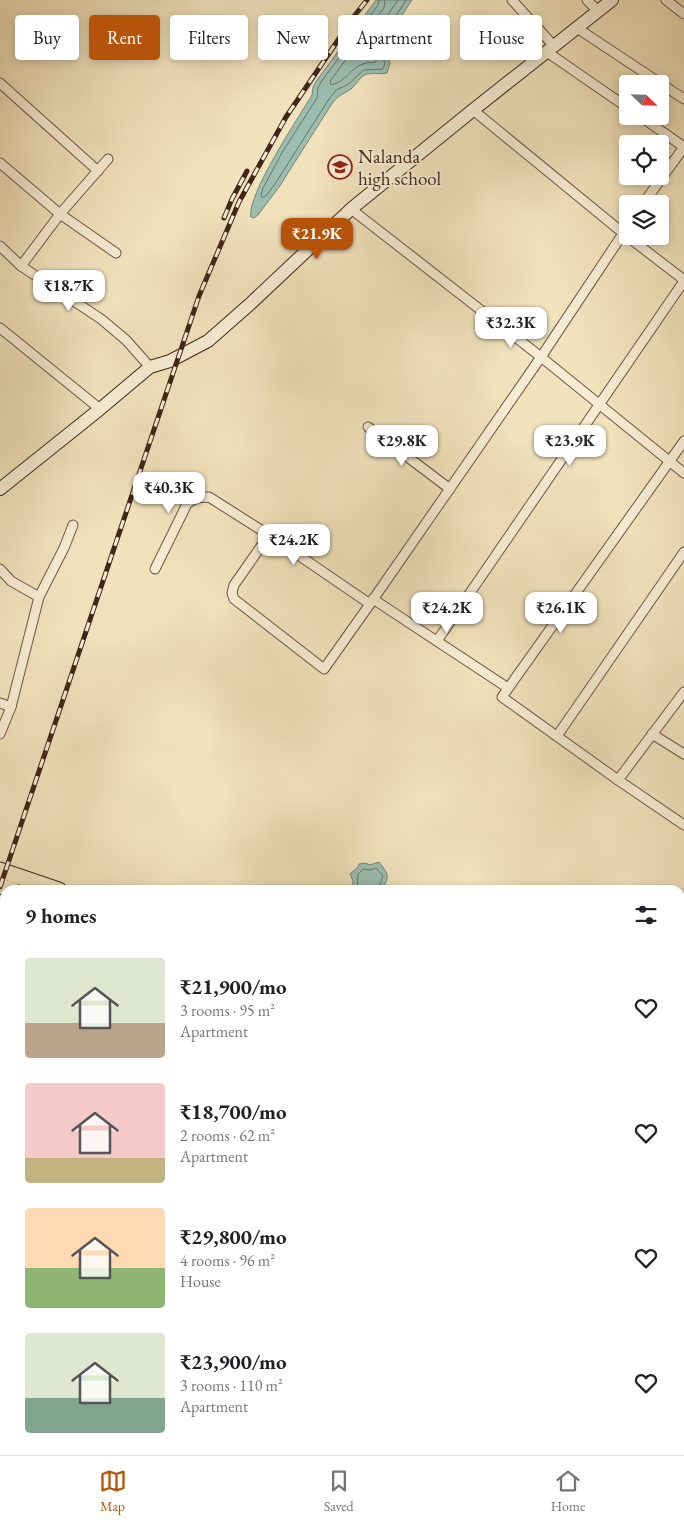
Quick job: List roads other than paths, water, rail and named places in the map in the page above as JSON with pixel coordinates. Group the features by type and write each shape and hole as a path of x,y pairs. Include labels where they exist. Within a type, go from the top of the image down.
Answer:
{"highway":[{"path":"0,870 44,885"}],"street":[{"path":"512,0 550,49 619,101"},
{"path":"586,0 598,11"},
{"path":"0,489 150,367 170,361 208,341 351,209 612,0"},
{"path":"666,0 684,14"},
{"path":"577,28 684,99"},
{"path":"0,83 98,171"},
{"path":"473,110 619,224"},
{"path":"649,195 684,147 653,125"},
{"path":"21,266 60,214 108,159"},
{"path":"0,163 60,214 116,253"},
{"path":"351,209 684,473"},
{"path":"269,535 234,585 232,593 234,599 324,670 450,489 619,238"},
{"path":"437,641 684,280 644,245"},
{"path":"0,246 21,266 101,319 126,340 150,367"},
{"path":"0,328 100,409"},
{"path":"368,427 450,489"},
{"path":"684,440 502,697 684,825"},
{"path":"155,569 187,504 194,499 209,497 508,688"},
{"path":"0,734 11,707 39,598 73,526"},
{"path":"557,736 684,552"},
{"path":"0,569 11,581 39,598"},
{"path":"618,780 684,692"},
{"path":"0,703 11,707"},
{"path":"652,734 684,754"}],"water":[{"path":"376,0 412,0 402,15 365,15"},
{"path":"338,52 338,60 389,60 390,63 387,73 370,73 365,75 352,88 333,102 279,187 258,215 254,218 251,217 257,192 265,175 312,95 313,87"},
{"path":"379,862 385,869 387,878 384,885 352,885 353,881 350,874 359,864 365,863 370,865"}],"railway":[{"path":"1,885 199,296 239,202 286,117 367,0"},
{"path":"224,218 247,171"}],"place":[{"name":"Nalanda high school","path":"340,167"}]}
